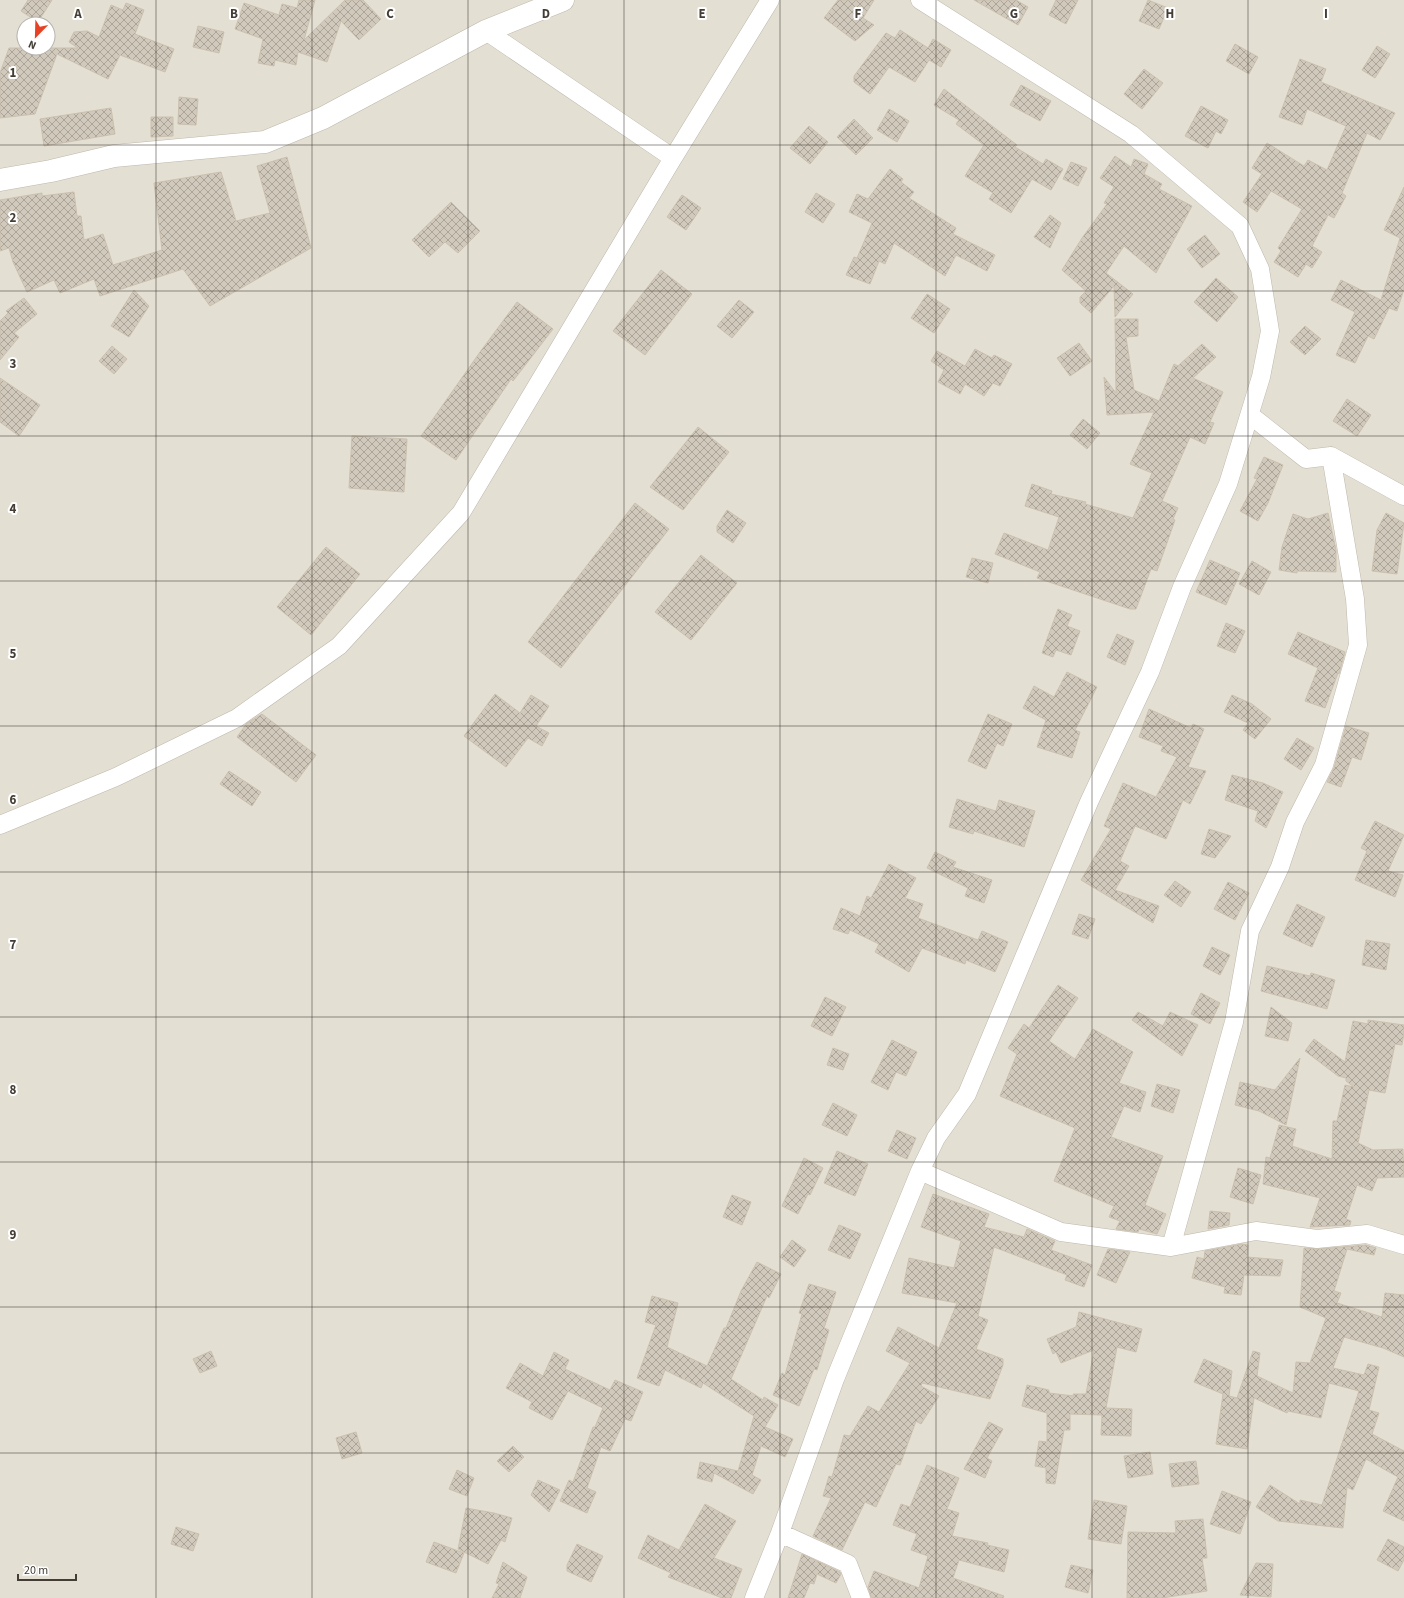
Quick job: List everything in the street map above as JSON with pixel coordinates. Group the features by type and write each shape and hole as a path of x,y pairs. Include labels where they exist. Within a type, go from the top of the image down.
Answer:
{"street":[{"path":"0,180 51,171 114,156 265,142 323,118 486,32 563,0"},
{"path":"0,825 116,777 237,718 339,646 461,513 648,203 673,158 770,0"},
{"path":"754,1598 780,1533 835,1379 920,1171 936,1138 967,1094 986,1052 1089,802 1150,672 1182,587 1228,484 1261,377 1270,331 1260,269 1240,226 1131,134 920,0"},
{"path":"486,32 673,158"},
{"path":"1250,415 1306,459 1330,456 1404,496"},
{"path":"1171,1247 1234,1022 1250,931 1280,867 1295,822 1324,765 1358,645 1355,600 1330,456"},
{"path":"920,1171 1061,1232 1171,1247 1256,1231 1317,1239 1367,1234 1404,1245"},
{"path":"780,1533 848,1564 861,1598"}],"shaded area":[{"path":"0,0 1404,0 1404,1598 0,1598"}],"building":[{"path":"28,0 52,0 42,16 29,16 21,11"},
{"path":"299,0 315,0 304,40 345,0 363,0 381,19 359,40 341,21 327,62 298,52 296,65 275,60 274,66 258,63 263,39 235,29 244,3 279,15 282,4 297,8"},
{"path":"838,0 874,0 863,18 874,25 855,41 824,18"},
{"path":"974,0 1016,0 1028,7 1018,25"},
{"path":"1056,0 1078,0 1066,24 1049,15"},
{"path":"1148,0 1168,8 1159,29 1139,21"},
{"path":"126,3 144,10 135,34 174,49 165,72 120,55 108,79 57,54 35,114 0,118 0,73 9,48 16,48 16,56 56,56 56,48 78,48 69,42 74,32 87,31 99,37 111,5 123,10"},
{"path":"198,26 224,32 219,53 193,47"},
{"path":"900,30 928,48 933,39 951,50 941,67 929,60 915,82 889,67 870,94 854,82 854,76 886,33 895,38"},
{"path":"1235,44 1258,57 1249,74 1226,61"},
{"path":"1377,46 1390,54 1375,78 1362,70"},
{"path":"1300,59 1326,69 1321,82 1395,113 1380,140 1367,133 1342,193 1346,196 1334,218 1328,215 1312,246 1322,252 1312,268 1306,264 1298,277 1274,262 1281,251 1278,248 1302,209 1271,191 1257,212 1243,202 1262,174 1252,168 1267,143 1304,166 1308,160 1327,170 1346,126 1307,109 1302,125 1279,117"},
{"path":"1144,69 1163,83 1142,109 1124,94"},
{"path":"1021,85 1051,101 1040,121 1010,105"},
{"path":"944,89 1017,145 1015,147 1043,164 1046,159 1063,169 1051,190 1032,179 1011,213 989,199 993,193 965,176 984,145 956,124 959,120 934,105"},
{"path":"179,97 198,99 196,125 178,124"},
{"path":"1201,106 1228,120 1221,134 1216,131 1208,148 1185,136"},
{"path":"111,108 115,134 44,146 40,119"},
{"path":"889,109 909,121 897,142 877,130"},
{"path":"151,117 173,117 173,136 151,137"},
{"path":"854,119 873,138 856,155 837,137"},
{"path":"809,126 828,142 810,164 790,148"},
{"path":"1115,156 1131,167 1134,159 1148,164 1144,174 1162,184 1159,189 1192,206 1156,273 1124,246 1106,273 1133,294 1115,317 1114,286 1091,313 1080,303 1080,297 1086,291 1062,270 1082,238 1107,204 1104,203 1114,187 1100,178"},
{"path":"287,157 311,248 210,306 183,269 100,296 94,279 60,293 54,280 27,292 13,262 9,248 0,251 0,200 42,193 42,196 74,192 77,216 81,216 84,240 103,234 113,265 162,250 154,183 221,172 236,221 270,213 257,166"},
{"path":"1071,162 1087,168 1078,186 1063,179"},
{"path":"890,169 903,179 901,182 914,192 909,198 956,228 953,234 995,255 987,271 956,255 945,276 894,243 885,264 879,261 870,284 846,275 854,257 857,258 872,223 849,212 857,194 868,199"},
{"path":"1404,187 1404,289 1397,311 1389,308 1374,339 1368,336 1355,363 1336,355 1355,312 1331,300 1341,280 1381,300 1400,238 1384,230"},
{"path":"816,193 835,204 823,223 805,212"},
{"path":"682,195 701,208 686,230 667,217"},
{"path":"451,202 480,231 458,253 445,242 429,257 412,240"},
{"path":"1050,215 1061,223 1050,248 1034,237"},
{"path":"1205,235 1220,254 1202,268 1187,249"},
{"path":"661,270 692,294 645,355 613,331"},
{"path":"1216,278 1238,297 1217,322 1194,302"},
{"path":"134,290 149,306 129,337 111,326"},
{"path":"927,294 950,309 934,333 911,318"},
{"path":"24,298 37,314 14,333 19,337 0,360 0,321 8,313 6,311"},
{"path":"739,300 754,312 732,338 717,326"},
{"path":"517,302 553,329 513,381 511,379 456,460 421,436"},
{"path":"1115,319 1138,319 1138,336 1126,337 1134,390 1159,401 1174,364 1178,366 1202,344 1216,357 1193,378 1223,392 1210,422 1214,423 1205,444 1190,437 1162,501 1178,508 1173,519 1175,520 1157,571 1151,569 1136,609 1130,609 1037,578 1040,572 995,554 1004,533 1048,550 1059,517 1025,506 1032,484 1052,491 1051,494 1086,502 1085,504 1133,518 1152,473 1130,464 1154,412 1107,415 1104,377 1116,393"},
{"path":"1305,326 1321,339 1305,355 1290,342"},
{"path":"1079,343 1092,361 1070,376 1057,358"},
{"path":"112,346 127,359 114,374 99,361"},
{"path":"975,349 992,358 994,355 1012,364 1000,386 993,383 984,396 965,384 960,394 938,382 944,370 931,361 937,351 965,366"},
{"path":"0,378 40,405 19,436 0,422"},
{"path":"1347,399 1371,415 1357,436 1333,421"},
{"path":"1083,419 1100,433 1087,449 1070,435"},
{"path":"698,427 729,452 683,510 650,487"},
{"path":"352,436 407,439 404,492 349,488"},
{"path":"1264,457 1283,465 1268,503 1258,521 1240,511 1257,479 1254,478"},
{"path":"635,503 669,529 561,668 528,642"},
{"path":"727,510 746,523 733,543 717,532 717,526"},
{"path":"1328,513 1336,550 1336,572 1297,571 1297,573 1279,570 1282,547 1293,514 1308,519"},
{"path":"1386,513 1404,523 1397,574 1372,571 1377,530"},
{"path":"326,547 360,574 311,635 277,607"},
{"path":"701,555 737,583 691,640 655,612"},
{"path":"972,558 993,563 988,583 966,577"},
{"path":"1210,560 1240,573 1226,605 1196,592"},
{"path":"1252,561 1271,572 1259,595 1239,584"},
{"path":"1058,609 1072,615 1067,626 1080,631 1071,655 1056,650 1053,657 1042,653"},
{"path":"1226,623 1245,631 1235,653 1217,646"},
{"path":"1298,632 1345,652 1339,674 1338,673 1325,708 1305,701 1318,668 1288,654"},
{"path":"1117,634 1134,641 1125,665 1107,657"},
{"path":"1067,672 1097,687 1075,730 1080,732 1072,758 1037,747 1046,720 1023,708 1034,686 1054,697"},
{"path":"495,694 520,713 531,695 549,706 536,726 549,733 542,746 528,738 506,767 464,736"},
{"path":"1232,695 1252,704 1271,719 1255,739 1243,730 1248,723 1224,712"},
{"path":"1149,709 1191,728 1193,724 1204,729 1188,767 1206,771 1190,804 1183,800 1166,839 1135,826 1120,861 1129,866 1115,890 1159,906 1153,923 1081,880 1111,829 1104,826 1123,783 1156,797 1177,757 1161,751 1163,746 1139,737"},
{"path":"262,714 316,755 296,782 237,737 247,723"},
{"path":"988,714 1012,724 1003,746 997,743 986,769 968,761"},
{"path":"1346,726 1369,733 1361,760 1352,757 1341,787 1327,782 1334,768"},
{"path":"1297,738 1314,748 1301,770 1284,759"},
{"path":"229,771 261,792 252,806 220,784"},
{"path":"1232,775 1263,783 1283,792 1266,828 1255,821 1258,811 1225,800"},
{"path":"957,799 996,811 999,800 1035,811 1024,847 974,831 973,834 949,827"},
{"path":"1375,821 1404,835 1388,871 1403,875 1395,897 1355,880 1367,851 1361,848"},
{"path":"1209,829 1231,836 1215,858 1201,854"},
{"path":"935,852 956,862 953,867 992,880 984,903 965,896 968,888 927,868"},
{"path":"889,864 916,878 905,898 923,904 918,918 978,940 982,931 1008,942 995,972 966,960 965,964 922,948 909,972 875,952 879,944 850,930 848,934 833,929 841,908 860,916 867,896 871,898"},
{"path":"1175,881 1191,892 1181,907 1164,895"},
{"path":"1228,882 1249,893 1235,920 1214,909"},
{"path":"1297,904 1325,917 1312,947 1283,934"},
{"path":"1079,914 1095,919 1088,939 1072,934"},
{"path":"1366,940 1390,944 1386,970 1362,965"},
{"path":"1212,947 1230,955 1220,975 1203,966"},
{"path":"1267,966 1310,976 1311,973 1335,980 1327,1009 1261,991"},
{"path":"1058,985 1078,998 1049,1041 1075,1059 1093,1029 1133,1052 1119,1083 1146,1092 1140,1112 1124,1106 1111,1137 1163,1156 1145,1205 1166,1214 1157,1234 1139,1229 1138,1232 1116,1229 1120,1221 1109,1217 1114,1206 1054,1181 1075,1128 1000,1096 1017,1054 1008,1048 1024,1024 1029,1028"},
{"path":"1201,993 1220,1003 1210,1024 1191,1014"},
{"path":"825,997 846,1007 832,1036 811,1026"},
{"path":"1271,1007 1292,1023 1288,1041 1265,1036"},
{"path":"1138,1012 1163,1026 1170,1012 1198,1025 1182,1056 1132,1020"},
{"path":"1368,1020 1404,1025 1404,1033 1402,1045 1395,1044 1385,1093 1369,1090 1358,1143 1373,1150 1403,1149 1404,1177 1377,1178 1372,1191 1357,1185 1346,1219 1351,1221 1350,1225 1310,1227 1320,1198 1263,1184 1266,1157 1270,1158 1279,1125 1296,1129 1292,1146 1332,1159 1333,1121 1337,1121 1345,1085 1354,1087 1346,1081 1346,1078 1338,1076 1305,1051 1314,1039 1345,1062 1353,1021 1368,1024"},
{"path":"892,1040 917,1052 906,1076 896,1072 888,1090 871,1082"},
{"path":"833,1048 849,1054 843,1070 827,1065"},
{"path":"1300,1058 1286,1125 1259,1111 1235,1105 1240,1082 1275,1090"},
{"path":"1157,1084 1180,1090 1173,1113 1151,1106"},
{"path":"833,1103 857,1115 847,1136 822,1125"},
{"path":"897,1130 916,1138 907,1159 888,1151"},
{"path":"837,1151 868,1164 855,1196 824,1183"},
{"path":"804,1158 823,1168 810,1195 808,1194 798,1214 782,1206"},
{"path":"1238,1168 1261,1175 1253,1204 1230,1197"},
{"path":"933,1194 989,1214 984,1227 1024,1237 1027,1229 1055,1241 1051,1250 1092,1265 1084,1287 1065,1280 1067,1275 994,1247 978,1316 988,1320 976,1349 1003,1359 1003,1365 990,1399 922,1383 921,1386 939,1396 921,1424 916,1421 900,1465 896,1464 876,1507 865,1502 842,1550 813,1536 831,1498 823,1496 829,1476 832,1477 844,1435 850,1436 868,1406 879,1412 910,1363 886,1351 898,1327 939,1348 957,1303 902,1293 909,1258 954,1268 961,1241 921,1227"},
{"path":"732,1195 751,1202 742,1225 723,1217"},
{"path":"1210,1211 1230,1213 1229,1225 1208,1229"},
{"path":"839,1225 861,1234 850,1259 828,1250"},
{"path":"792,1240 806,1250 794,1267 780,1257"},
{"path":"1242,1244 1248,1245 1247,1257 1283,1260 1280,1276 1244,1275 1241,1295 1224,1293 1225,1287 1192,1278 1197,1257 1204,1259 1205,1251"},
{"path":"1366,1245 1376,1248 1374,1255 1347,1249 1334,1291 1341,1293 1337,1303 1382,1317 1385,1293 1404,1295 1404,1357 1383,1348 1344,1337 1333,1368 1364,1375 1368,1364 1379,1367 1369,1410 1379,1413 1372,1434 1404,1451 1404,1521 1383,1511 1398,1477 1366,1459 1353,1490 1347,1487 1343,1528 1278,1521 1256,1507 1270,1485 1300,1504 1300,1500 1322,1505 1359,1391 1329,1383 1321,1418 1288,1411 1287,1413 1254,1398 1247,1449 1216,1444 1223,1394 1194,1382 1204,1359 1232,1371 1229,1396 1237,1398 1253,1351 1260,1353 1257,1376 1293,1393 1296,1362 1310,1363 1326,1318 1300,1307 1304,1248 1318,1249"},
{"path":"1108,1249 1130,1252 1116,1283 1097,1275"},
{"path":"757,1262 781,1274 769,1298 767,1296 731,1379 763,1400 764,1397 778,1405 765,1427 793,1439 785,1457 761,1446 752,1475 761,1480 753,1494 714,1473 712,1482 697,1478 700,1462 738,1471 754,1416 703,1383 701,1388 665,1370 659,1386 637,1378 656,1325 645,1322 652,1296 678,1303 667,1347 707,1366 724,1328 726,1328 741,1291"},
{"path":"809,1284 836,1292 824,1328 829,1330 817,1370 814,1369 799,1406 773,1395 782,1373 785,1375 802,1314 799,1313"},
{"path":"1079,1312 1142,1329 1136,1352 1117,1347 1106,1408 1132,1409 1131,1436 1101,1435 1102,1415 1070,1414 1070,1430 1064,1430 1055,1484 1046,1483 1046,1468 1035,1466 1039,1441 1047,1442 1047,1413 1022,1406 1027,1385 1049,1390 1049,1393 1074,1396 1073,1394 1086,1394 1094,1350 1061,1363 1056,1352 1053,1354 1047,1339 1076,1327"},
{"path":"211,1351 217,1366 200,1373 193,1359"},
{"path":"554,1352 569,1360 565,1369 610,1390 615,1380 643,1392 631,1421 625,1419 610,1451 601,1447 587,1488 596,1492 587,1513 560,1501 569,1480 573,1482 593,1427 595,1427 603,1408 568,1391 552,1420 529,1408 532,1402 506,1388 520,1363 543,1376"},
{"path":"989,1422 1003,1429 987,1458 992,1461 985,1478 964,1469"},
{"path":"356,1432 362,1453 342,1459 336,1438"},
{"path":"513,1446 524,1457 509,1472 497,1461"},
{"path":"1150,1452 1153,1474 1128,1478 1124,1456"},
{"path":"1196,1461 1199,1484 1172,1487 1169,1464"},
{"path":"927,1465 959,1478 947,1509 959,1513 952,1536 988,1543 987,1545 1009,1550 1004,1572 959,1560 953,1578 1004,1596 1003,1598 871,1597 868,1587 874,1571 919,1588 928,1556 911,1550 917,1534 893,1525 901,1504 910,1507"},
{"path":"457,1470 474,1478 467,1496 449,1489"},
{"path":"538,1480 560,1490 549,1512 531,1495"},
{"path":"1222,1491 1251,1502 1240,1534 1210,1524"},
{"path":"1094,1500 1127,1506 1121,1544 1088,1539"},
{"path":"705,1504 736,1521 714,1558 742,1569 731,1598 722,1598 668,1577 671,1573 638,1558 648,1535 679,1550"},
{"path":"466,1508 512,1518 505,1542 501,1540 488,1564 458,1549"},
{"path":"1203,1519 1207,1558 1202,1558 1207,1591 1162,1598 1127,1598 1128,1532 1176,1533 1175,1521"},
{"path":"176,1527 199,1534 193,1551 171,1544"},
{"path":"1388,1539 1404,1547 1404,1560 1398,1571 1377,1560"},
{"path":"434,1542 464,1553 456,1573 426,1562"},
{"path":"577,1544 603,1556 591,1582 567,1571 567,1565"},
{"path":"802,1554 840,1572 841,1574 836,1583 817,1574 814,1584 810,1583 804,1598 788,1598"},
{"path":"503,1562 527,1577 520,1598 492,1598 499,1584 496,1583"},
{"path":"1256,1563 1273,1564 1271,1597 1240,1595"},
{"path":"1071,1565 1093,1570 1088,1593 1065,1587"}]}
